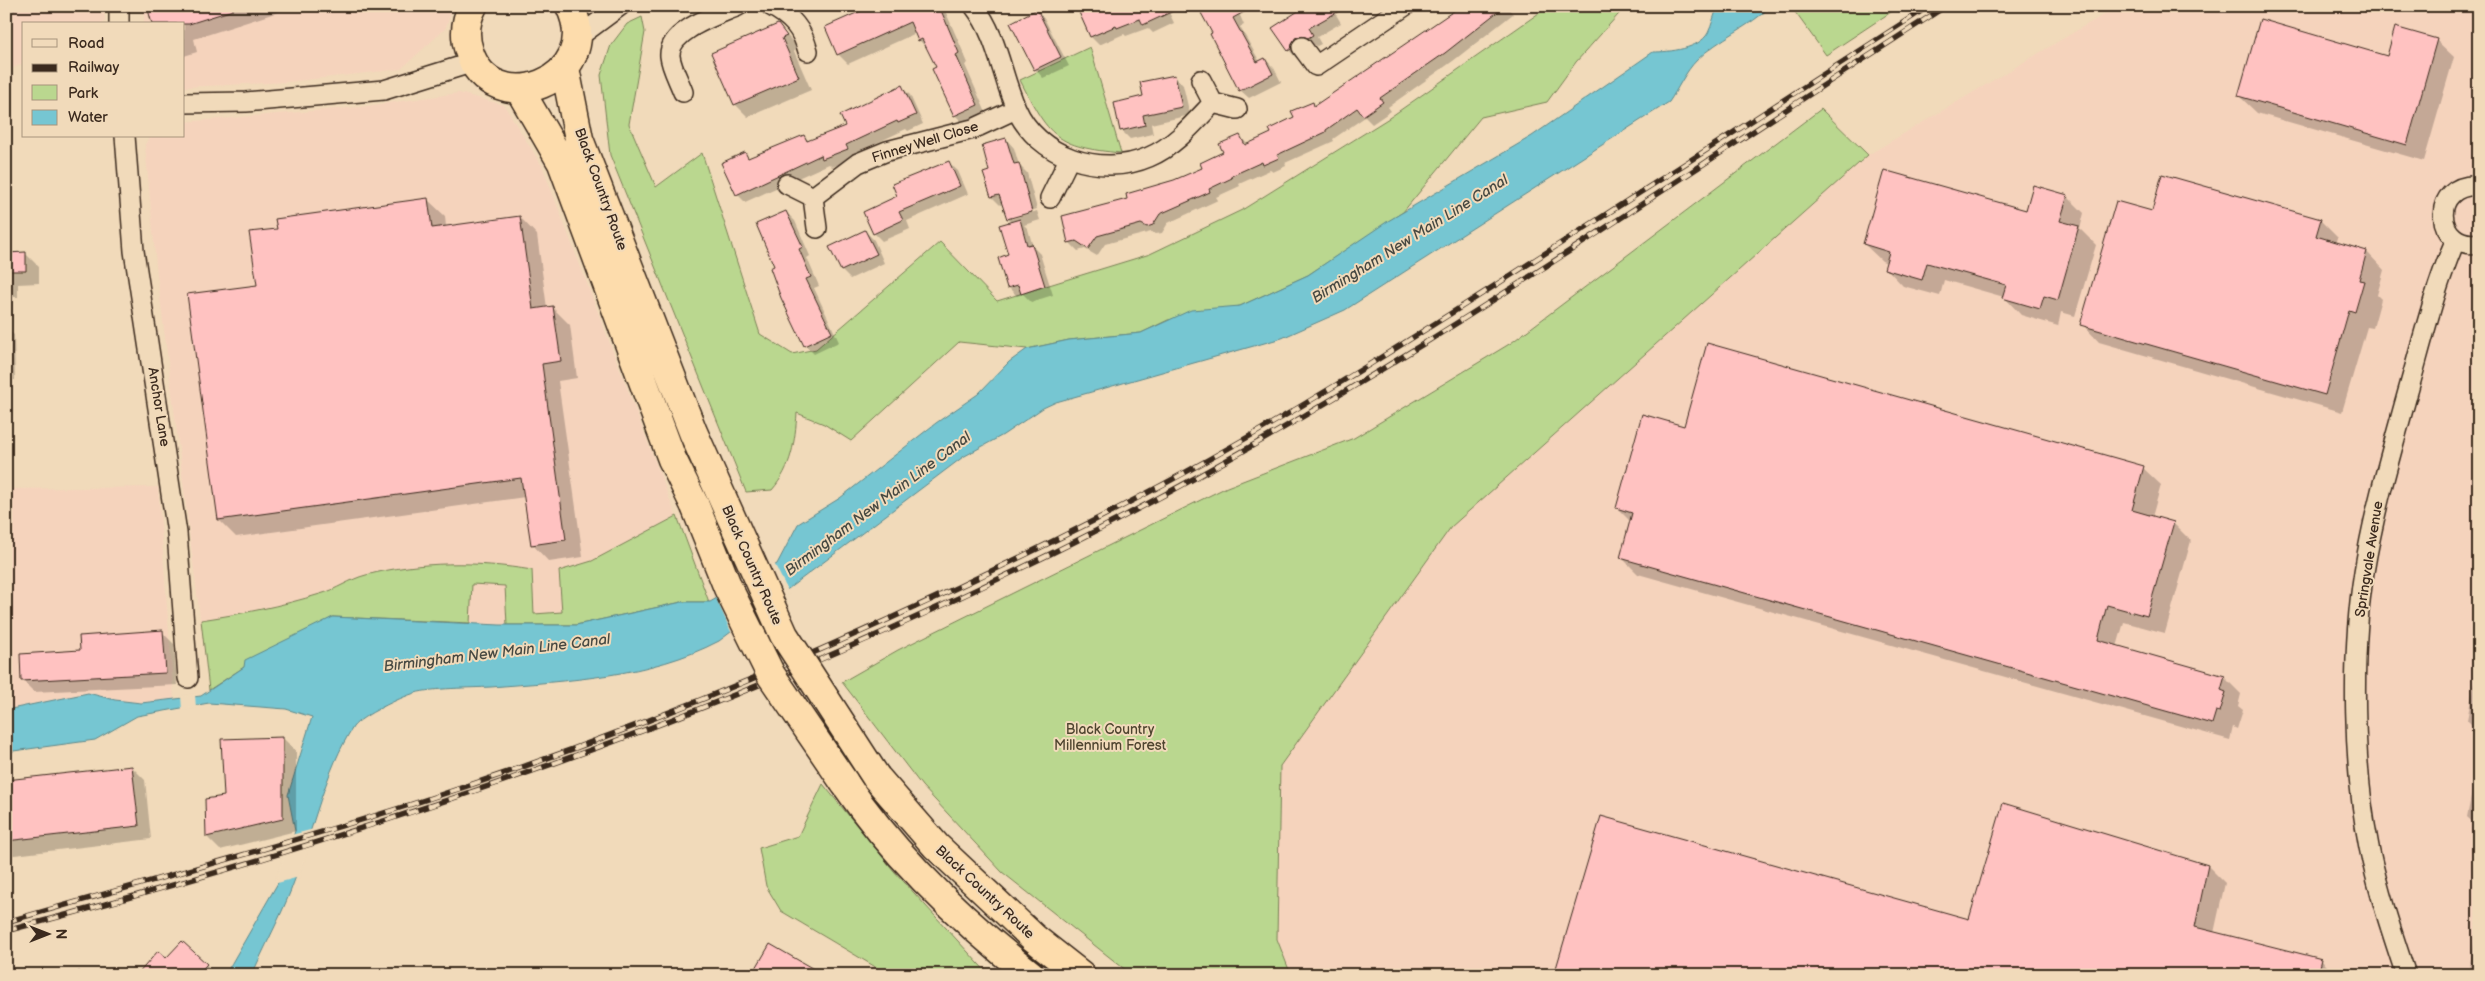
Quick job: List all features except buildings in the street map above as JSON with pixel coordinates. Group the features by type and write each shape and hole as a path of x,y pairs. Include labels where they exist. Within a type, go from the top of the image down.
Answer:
{"highway":[{"path":"473,6 467,20 466,37 474,62 492,80 519,89 533,88 547,83 565,68 574,51 577,38 576,19 570,6"},
{"name":"Black Country Route","path":"565,68 579,139 693,432 784,635 876,777 936,846 1034,938 1081,975"},
{"name":"Black Country Route","path":"519,89 562,163 672,459 695,506 728,588 771,675 844,782 900,855 987,940 1031,975"}],"street":[{"path":"118,6 119,22"},
{"path":"577,38 620,6"},
{"path":"683,92 670,56 671,43 679,35 694,26 738,6"},
{"path":"771,6 794,22 804,38 808,51"},
{"path":"1302,47 1316,66 1405,6"},
{"path":"983,9 1016,109 1037,137 1058,154 1069,159 1086,163 1114,164 1149,157 1178,139 1213,103"},
{"path":"185,103 246,102 384,90 474,62"},
{"path":"1200,80 1213,103 1237,109"},
{"name":"Finney Well Close","path":"813,197 858,163 888,152 974,129 1016,109"},
{"name":"Anchor Lane","path":"125,138 134,251 177,533 188,678"},
{"path":"1050,198 1069,159"},
{"path":"787,184 813,197 817,228"},
{"path":"2479,186 2460,188 2446,201 2443,209 2445,226 2456,239 2464,243 2479,243"},
{"name":"Springvale Avenue","path":"2406,975 2386,917 2369,846 2359,762 2357,704 2358,632 2364,572 2381,486 2422,342 2447,260 2456,239"}],"shaded area":[{"path":"6,6 104,6 105,22 22,22 22,64 6,71"},
{"path":"144,6 454,6 445,29 401,69 288,82 185,87 185,22 144,22"},
{"path":"2118,6 2479,6 2479,975 1291,975 1277,939 1280,766 1451,527 1868,155"},
{"path":"459,93 504,105 542,166 709,602 682,602 576,625 500,625 334,617 245,660 209,690 156,265 145,144 150,138 185,138 185,122 360,107"},
{"path":"158,487 174,700 141,703 115,700 88,693 6,710 6,489"}],"green space":[{"path":"1549,6 1626,6 1576,62 1547,102 1481,117 1403,212 1308,275 1240,306 1168,320 1141,333 1069,340 1027,349 959,342 851,441 824,424 797,413 795,434 788,463 772,490 746,492 610,155 601,75 611,45 627,24 642,17 645,32 629,124 656,187 702,153 760,334 792,354 816,349 940,242 997,301 1150,254 1242,210 1389,118"},
{"path":"1798,6 1900,6 1826,55 1795,12"},
{"path":"1090,47 1121,153 1082,147 1057,136 1039,115 1020,80"},
{"name":"Black Country Millennium Forest","path":"1821,109 1868,155 1451,527 1280,766 1277,939 1291,975 1132,975 1002,872 922,786 842,682 898,650 1227,487 1354,438 1511,343"},
{"path":"677,516 709,602 682,602 576,625 507,625 505,586 472,584 470,623 333,617 244,667 209,690 201,620 261,609 305,598 326,592 354,579 386,570 449,564 490,565 532,570 534,614 562,612 559,571 592,561"},
{"path":"823,784 894,871 989,975 889,975 781,911 766,886 759,848 798,836"}],"water":[{"name":"Birmingham New Main Line Canal","path":"1718,6 1771,6 1754,20 1715,45 1697,60 1685,75 1669,102 1345,310 1282,338 1056,402 1043,408 1003,435 963,457 719,641 665,663 608,675 491,687 422,691 401,698 364,718 353,727 335,762 320,801 291,891 252,975 225,975 279,881 295,831 288,795 312,717 286,709 209,703 137,716 95,740 6,752 6,710 88,693 115,700 141,703 201,696 244,667 245,660 333,617 500,625 576,625 682,602 710,602 777,564 798,524 840,498 936,423 978,394 1009,362 1027,349 1069,340 1141,333 1191,310 1240,306 1308,275 1388,221 1532,136 1653,52 1676,50 1698,43 1708,33"}],"pier":[{"path":"774,563 789,593 732,634 715,596"},
{"path":"195,694 196,708 182,710 181,696"},
{"path":"314,829 299,877 274,884 291,835"}],"railway":[{"path":"6,922 332,829 440,795 608,736 691,704 855,635 1016,560 1214,457 1330,388 1445,318 1929,6"},
{"path":"6,931 146,893 284,852 421,809 556,762 691,712 824,658 955,599 1086,536 1197,477 1307,414 1522,282 1946,6"}]}
